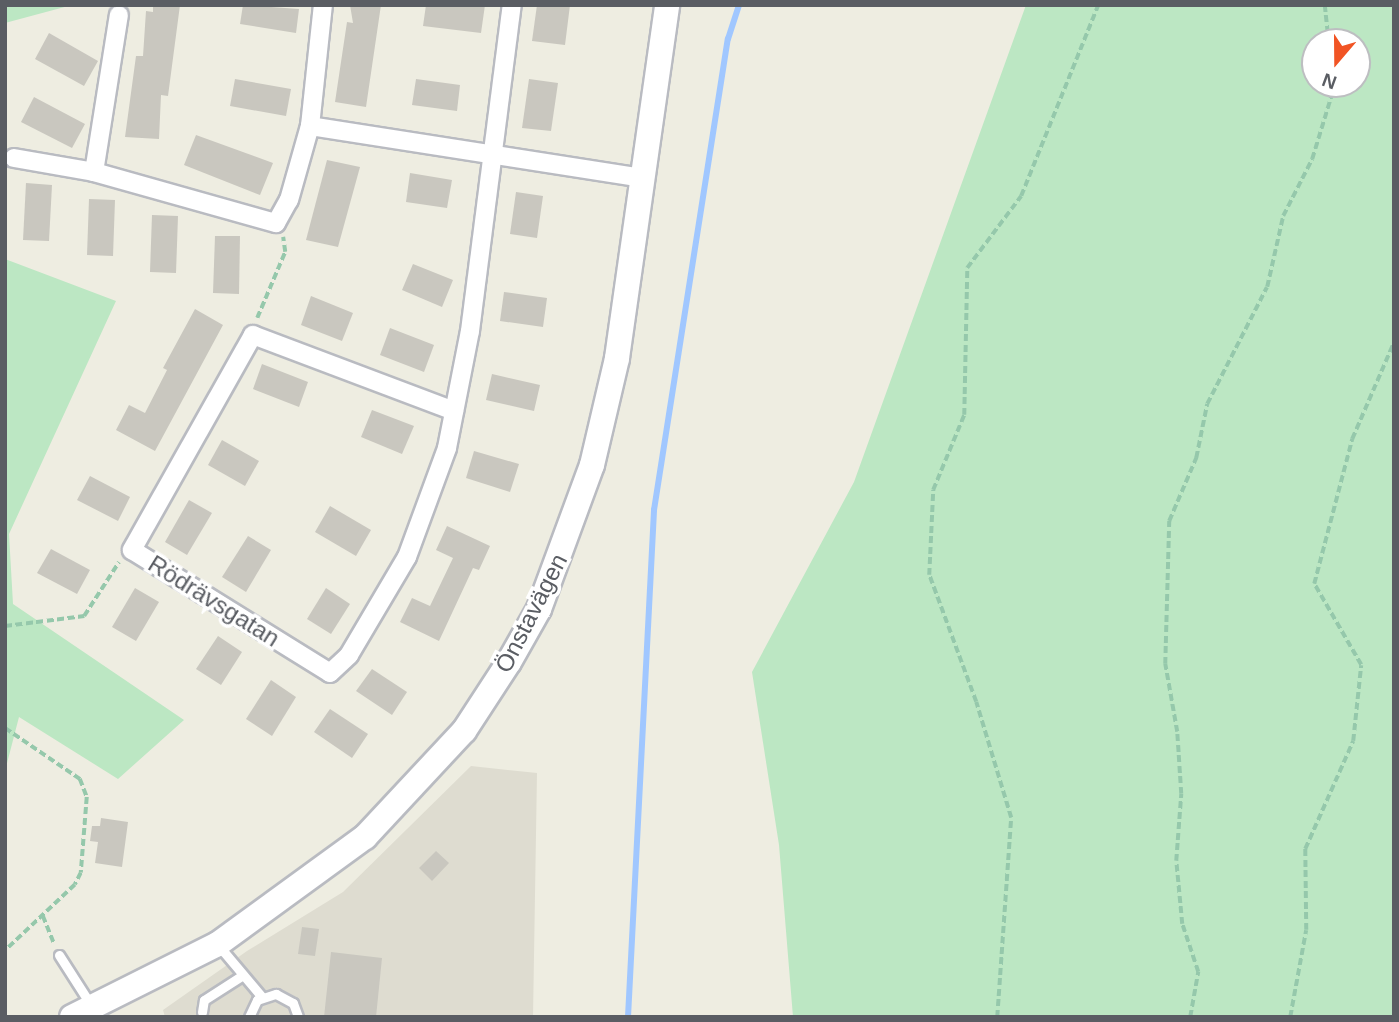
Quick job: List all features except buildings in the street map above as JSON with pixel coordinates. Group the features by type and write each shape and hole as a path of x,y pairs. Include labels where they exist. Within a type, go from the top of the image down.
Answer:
{"street":[{"path":"14,158 94,172 276,223 289,201 310,126 323,5"},
{"name":"Rödrävsgatan","path":"253,335 132,550 330,673 370,624 407,557 447,448 493,158 512,5"},
{"name":"Önstavägen","path":"82,1012 218,944 365,837 413,790 464,731 539,609 572,528 592,465 617,358 640,178 667,5"},
{"path":"94,172 119,15"},
{"path":"310,126 493,158 640,178"},
{"path":"253,335 454,411"}],"lane":[{"path":"218,944 262,998"},
{"path":"59,955 82,1012"},
{"path":"202,1012 204,1000 243,975"},
{"path":"262,998 285,996 298,1017"},
{"path":"249,1017 262,998"}],"path":[{"path":"997,1017 1011,818 976,702 929,575 933,489 964,415 967,268 1021,196 1098,5"},
{"path":"1325,5 1327,28"},
{"path":"1191,1017 1198,972 1182,923 1176,861 1181,794 1177,732 1165,664 1169,521 1196,458 1207,404 1267,287 1283,216 1312,159 1331,98"},
{"path":"253,335 285,253 282,229 276,223"},
{"path":"1290,1017 1306,930 1305,849 1353,741 1361,665 1314,584 1352,439 1394,342"},
{"path":"5,626 84,617 121,557 132,550"},
{"path":"5,729 80,779 87,797 81,873 75,885 5,951"},
{"path":"43,916 59,955"}],"shaded area":[{"path":"471,766 537,773 533,1017 165,1017 163,1010 247,951 343,892"}],"green space":[{"path":"5,5 72,5 5,23"},
{"path":"1026,5 1394,5 1394,1017 793,1017 779,845 752,672 854,482"},
{"path":"5,259 116,301 9,534 13,604 184,720 118,779 19,717 5,771"}],"waterway":[{"path":"628,1017 654,510 728,39 739,5"}]}
